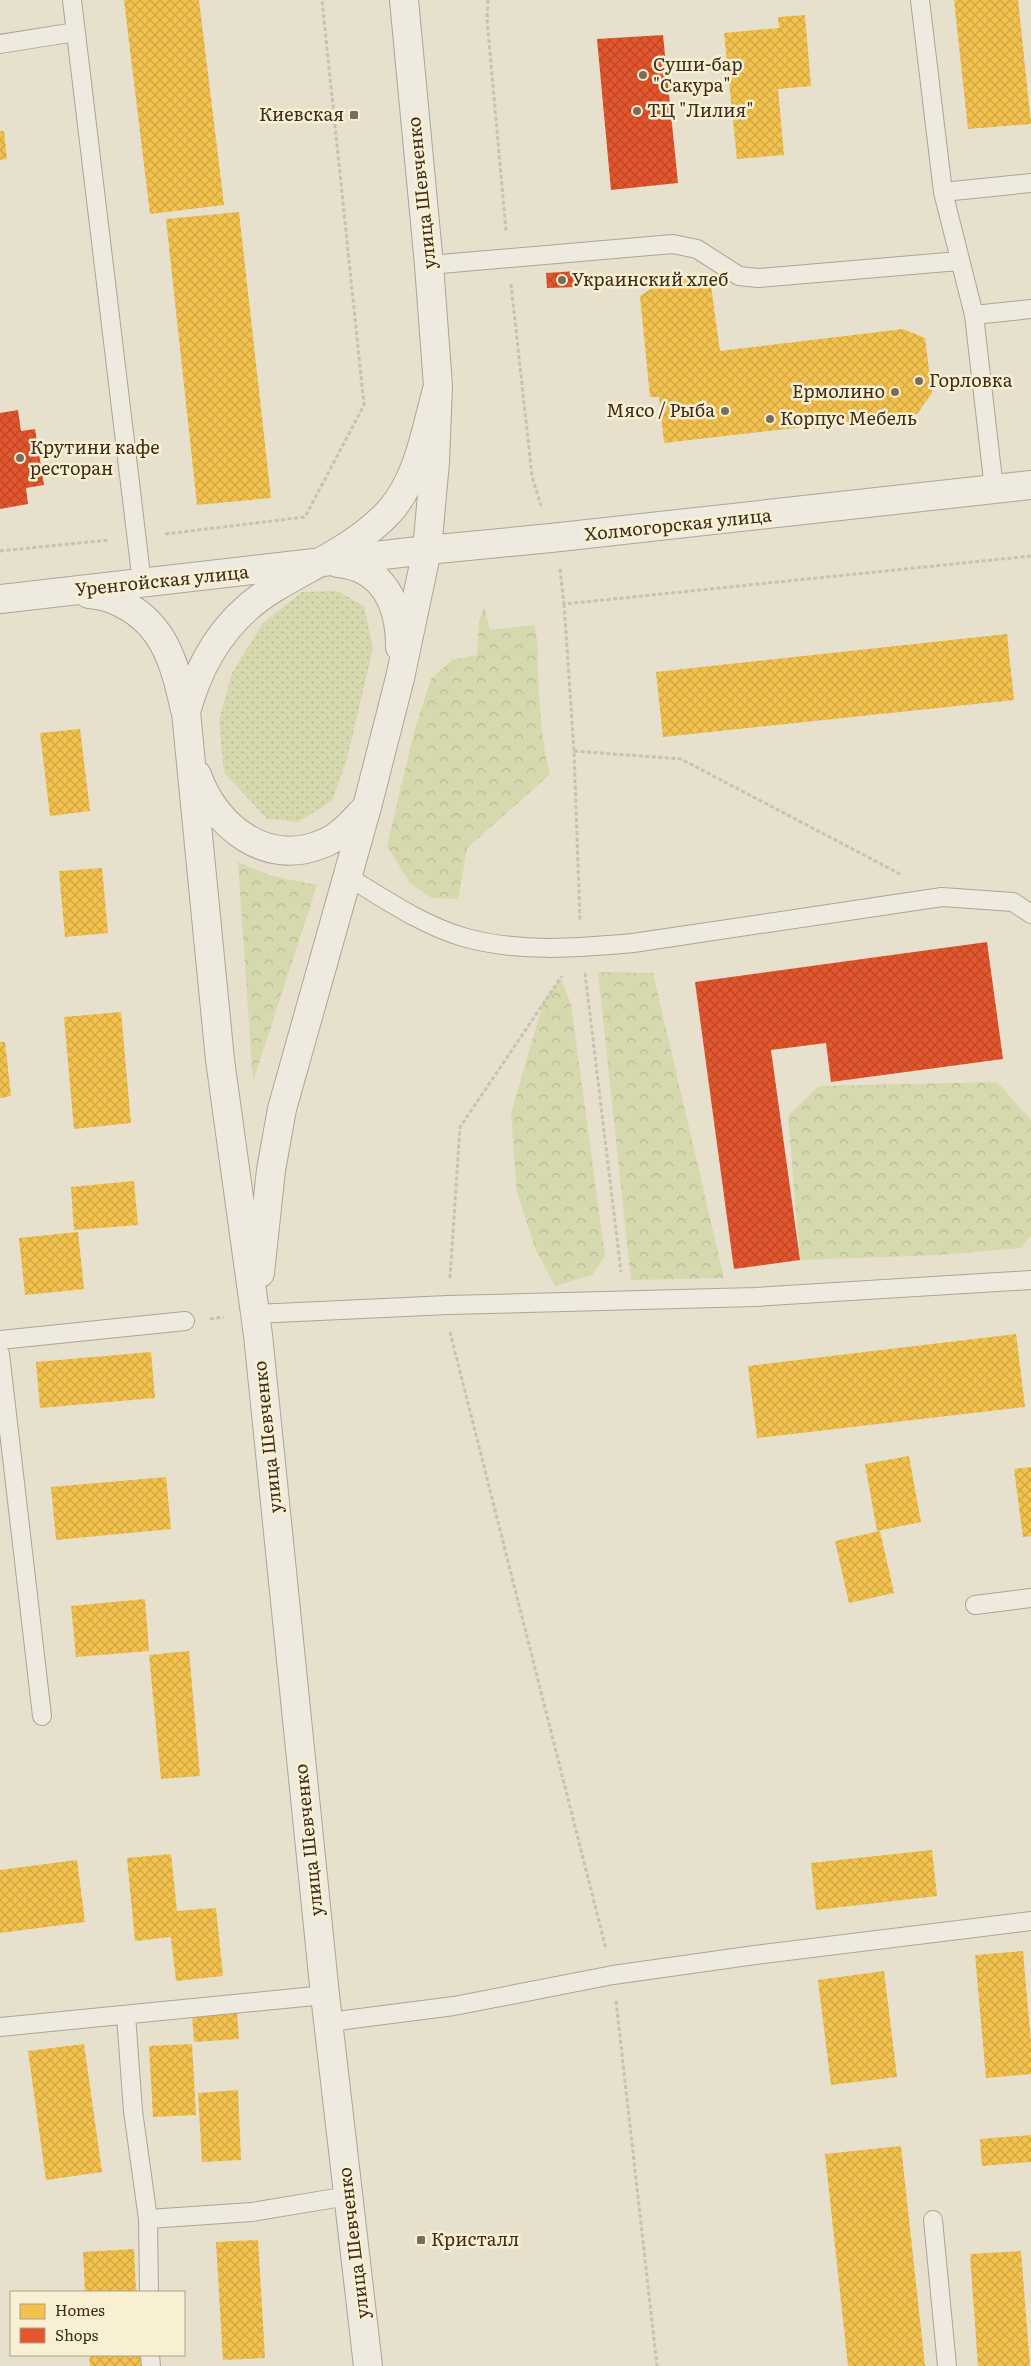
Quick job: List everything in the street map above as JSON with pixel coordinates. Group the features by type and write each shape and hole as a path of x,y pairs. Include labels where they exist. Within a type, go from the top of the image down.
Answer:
{"street":[{"name":"улица Шевченко","path":"404,0 429,265 438,386"},
{"path":"255,1314 271,1170 282,1109 367,807 400,678 427,550 435,462 438,386"},
{"path":"186,712 194,683 226,628 247,608 275,587 324,562 370,529 389,512 408,486 438,386"},
{"name":"Холмогорская улица","path":"324,562 1031,485"},
{"path":"324,562 353,564 368,572 379,581 390,596 399,628 400,678"},
{"name":"Уренгойская улица","path":"0,599 324,562"},
{"path":"55,592 104,595 139,612 157,632 171,656 186,712 220,1060 255,1314"},
{"path":"188,739 197,777 210,802 226,821 246,839 264,847 283,852 308,849 324,844 342,833 367,807"},
{"name":"улица Шевченко","path":"255,1314 325,1995 368,2366"}],"lane":[{"path":"72,0 138,537 142,584"},
{"path":"920,0 943,192 974,315 994,489"},
{"path":"0,44 75,32"},
{"path":"943,192 1031,183"},
{"path":"429,265 673,244 697,249 739,276 758,278 959,261"},
{"path":"974,315 1031,309"},
{"path":"348,877 415,917 462,937 522,948 581,948 633,943 942,896 1013,902 1031,914"},
{"path":"255,1314 448,1305 755,1297 1031,1280"},
{"path":"0,1340 185,1321"},
{"path":"0,1354 42,1716"},
{"path":"975,1605 1031,1598"},
{"path":"329,2022 454,2006 613,1975 764,1953 1031,1920"},
{"path":"0,2027 325,1995"},
{"path":"126,2015 133,2110 148,2219 149,2291"},
{"path":"148,2219 252,2212 348,2196"},
{"path":"933,2220 947,2366"}],"path":[{"path":"0,551 305,517 364,405 322,0"},
{"path":"488,0 487,19 508,258 532,476 560,570 564,604 574,751 581,948 625,1300"},
{"path":"564,604 1031,556"},
{"path":"574,751 681,759 942,896"},
{"path":"581,948 460,1128 448,1305 450,1340 613,1975 657,2366"},
{"path":"185,1321 255,1314"}],"green space":[{"path":"337,591 364,606 373,648 347,759 332,801 298,822 267,819 224,772 219,721 232,673 263,623 302,592"},
{"path":"484,607 490,630 534,625 538,645 541,725 550,774 467,848 458,899 432,898 410,883 387,846 415,728 431,679 452,660 477,655 479,621"},
{"path":"238,862 272,876 317,885 253,1082"},
{"path":"598,972 653,973 724,1278 631,1280"},
{"path":"561,979 571,1004 605,1256 592,1275 555,1286 535,1248 517,1192 511,1114 544,1000"},
{"path":"997,1082 1031,1120 1031,1236 1020,1248 939,1255 800,1260 788,1116 819,1086"}],"building: Homes":[{"path":"124,0 199,0 224,205 150,214"},
{"path":"954,0 1018,0 1031,124 968,129"},
{"path":"805,15 811,86 778,89 784,155 737,159 724,33 779,28 778,17"},
{"path":"0,131 4,131 7,159 0,160"},
{"path":"239,212 271,498 197,505 166,219"},
{"path":"681,277 711,286 720,351 903,329 925,338 932,393 917,414 664,443 659,397 650,397 640,296 666,279"},
{"path":"1007,634 1014,700 663,737 656,672"},
{"path":"80,729 90,811 50,816 40,733"},
{"path":"102,868 108,933 65,937 59,871"},
{"path":"121,1012 131,1123 74,1129 64,1017"},
{"path":"0,1042 5,1042 11,1096 0,1098"},
{"path":"134,1181 138,1225 74,1230 71,1187"},
{"path":"78,1232 84,1289 25,1295 19,1238"},
{"path":"1016,1334 1025,1407 757,1438 748,1366"},
{"path":"151,1352 155,1398 40,1408 36,1362"},
{"path":"909,1456 921,1522 877,1531 865,1464"},
{"path":"1031,1467 1031,1536 1023,1537 1014,1469"},
{"path":"166,1477 171,1529 56,1540 51,1487"},
{"path":"880,1531 894,1593 849,1603 835,1541"},
{"path":"145,1599 149,1651 76,1657 71,1606"},
{"path":"189,1651 200,1776 161,1779 149,1655"},
{"path":"932,1850 937,1896 816,1910 811,1863"},
{"path":"171,1854 177,1911 216,1908 223,1976 176,1981 171,1937 135,1941 127,1858"},
{"path":"77,1860 85,1922 0,1933 0,1870"},
{"path":"1023,1951 1031,2043 1031,2074 986,2078 975,1955"},
{"path":"884,1971 897,2077 831,2085 818,1980"},
{"path":"237,2010 239,2039 194,2042 192,2013"},
{"path":"84,2044 102,2172 46,2180 28,2051"},
{"path":"192,2044 196,2115 153,2117 149,2046"},
{"path":"238,2090 241,2160 202,2162 198,2093"},
{"path":"1031,2135 1031,2162 982,2166 980,2139"},
{"path":"901,2146 925,2366 848,2366 825,2154"},
{"path":"258,2240 265,2358 223,2360 216,2242"},
{"path":"134,2249 136,2291 85,2291 83,2252"},
{"path":"1021,2251 1030,2366 978,2366 970,2254"},
{"path":"89,2356 140,2356 141,2366 90,2366"}],"building: Shops":[{"name":"ТЦ \"Лилия\"","path":"663,35 678,183 611,190 597,39"},
{"name":"Украинский хлеб","path":"577,271 578,287 547,288 546,273"},
{"name":"Крутини кафе ресторан","path":"18,410 21,431 35,429 44,485 26,488 28,504 0,509 0,413"},
{"path":"987,942 1003,1059 831,1082 826,1043 771,1050 800,1260 734,1269 695,982"}],"place":[{"name":"Суши-бар \"Сакура\"","path":"643,75"},
{"name":"ТЦ \"Лилия\"","path":"637,111"},
{"name":"Киевская","path":"354,115"},
{"name":"Украинский хлеб","path":"562,280"},
{"name":"Горловка","path":"919,381"},
{"name":"Ермолино","path":"895,392"},
{"name":"Мясо / Рыба","path":"725,411"},
{"name":"Корпус Мебель","path":"770,419"},
{"name":"Крутини кафе ресторан","path":"20,458"},
{"name":"Кристалл","path":"421,2240"}]}
